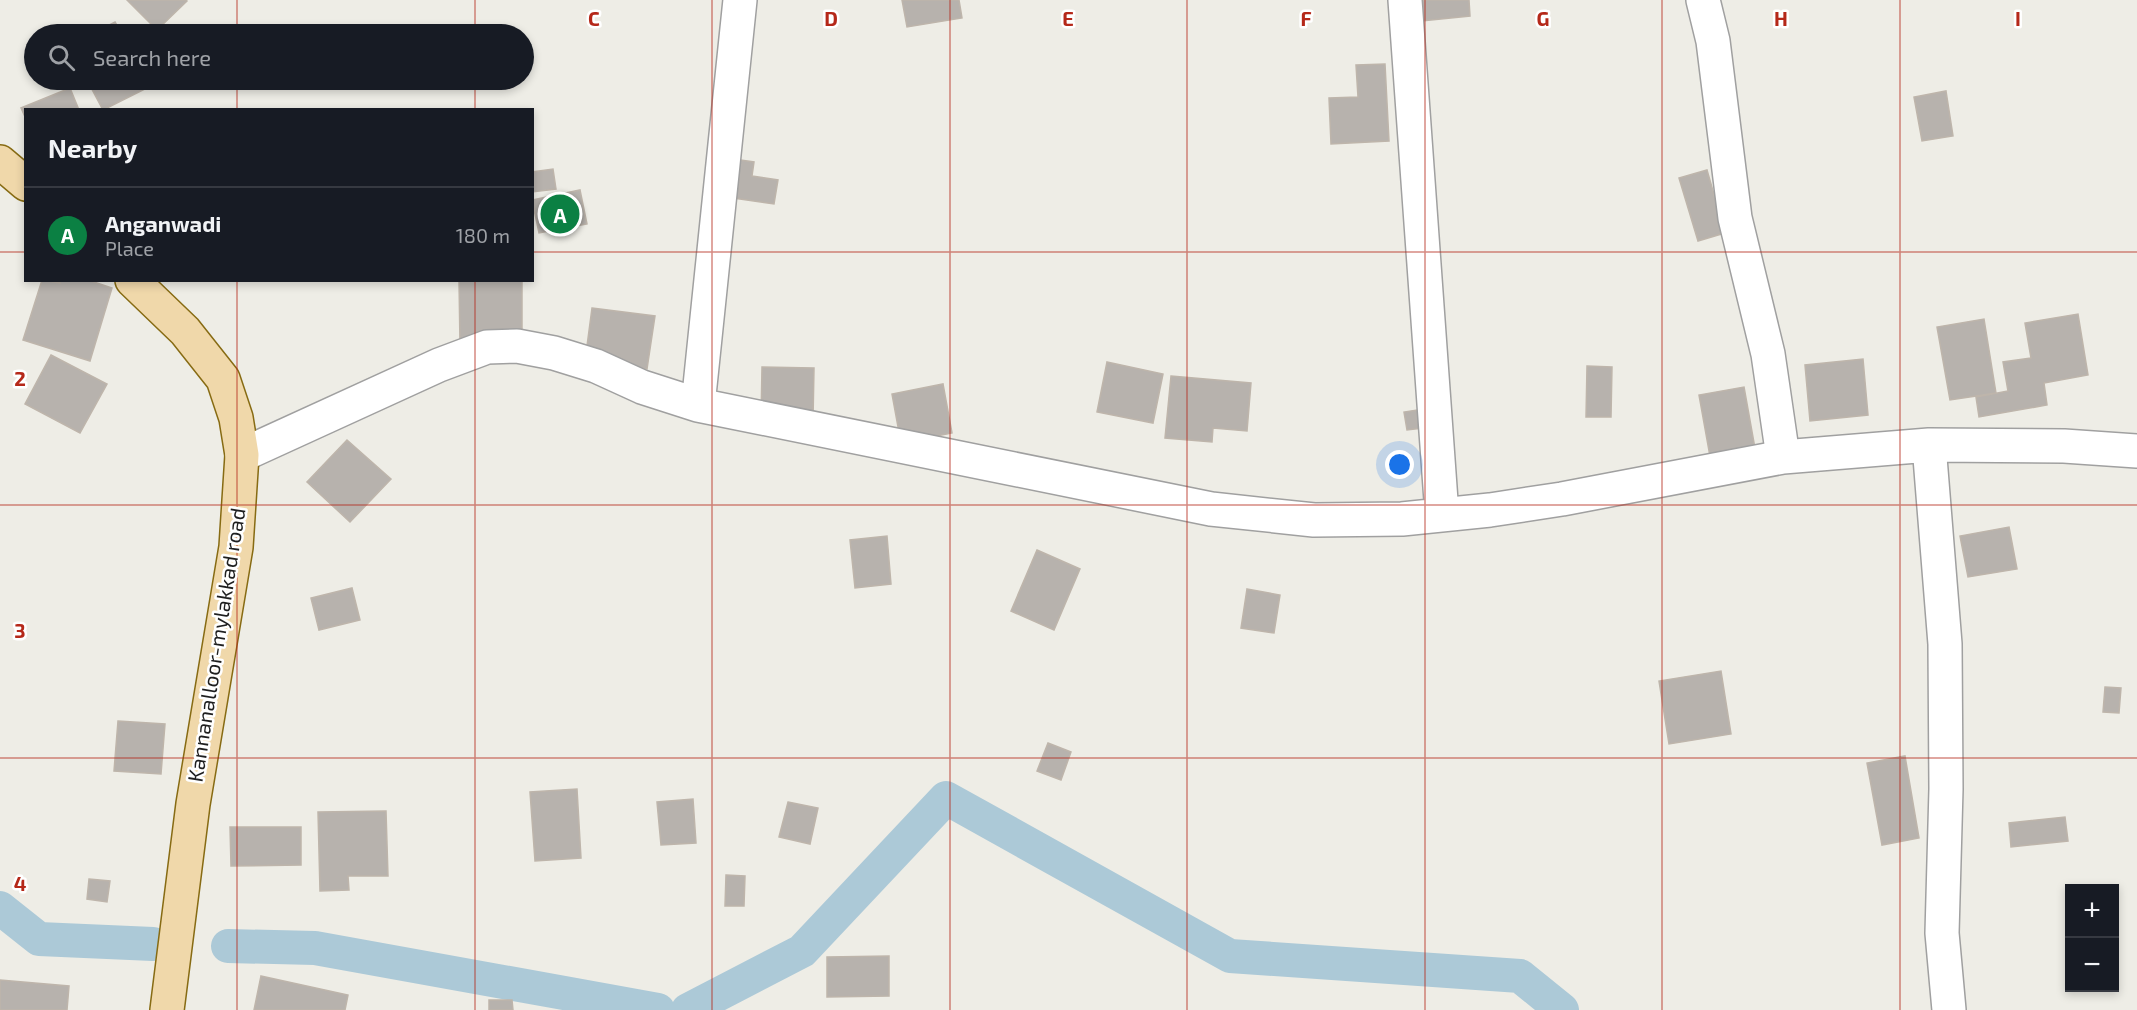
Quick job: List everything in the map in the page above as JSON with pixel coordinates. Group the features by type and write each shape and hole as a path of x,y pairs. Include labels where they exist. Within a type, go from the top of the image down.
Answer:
{"main road":[{"path":"0,162 24,182"},
{"name":"Kannanalloor-mylakkad road","path":"134,282 185,331 223,380 236,418 242,455 236,547 193,804 167,1010"}],"street":[{"path":"698,405 740,0"},
{"path":"1405,0 1442,515"},
{"path":"1703,0 1713,41 1735,218 1768,354 1783,457"},
{"path":"242,455 439,365 487,347 517,346 554,353 596,366 642,387 698,405 1211,509 1314,520 1402,519 1562,499 1783,457 1929,445 2064,446 2137,451"},
{"path":"1929,445 1945,644 1946,789 1942,933 1949,1010"}],"building":[{"path":"127,0 187,1 163,24 151,24"},
{"path":"902,0 959,0 962,18 907,27"},
{"path":"1410,0 1469,0 1470,16 1412,22"},
{"path":"1385,64 1389,141 1331,144 1329,98 1358,97 1356,65"},
{"path":"65,90 71,90 78,108 24,108 24,115 21,108"},
{"path":"92,90 143,90 107,108 102,108"},
{"path":"1946,91 1953,136 1922,141 1914,97"},
{"path":"719,157 754,162 752,176 778,180 774,204 713,195"},
{"path":"553,169 556,189 534,192 534,172"},
{"path":"1707,170 1725,233 1698,241 1679,178"},
{"path":"580,190 587,224 539,233 534,200"},
{"path":"41,282 94,282 112,288 90,361 23,340"},
{"path":"459,282 522,282 522,345 460,345"},
{"path":"592,308 655,316 647,369 585,361"},
{"path":"2078,314 2088,375 2044,383 2047,405 1979,417 1976,397 2008,391 2003,362 2031,358 2025,323"},
{"path":"1984,319 1996,393 1950,400 1937,327"},
{"path":"51,355 107,384 80,433 25,404"},
{"path":"1863,359 1868,415 1810,421 1805,365"},
{"path":"1107,362 1163,374 1153,423 1097,412"},
{"path":"1587,366 1612,367 1611,417 1586,417"},
{"path":"762,367 814,368 813,420 761,420"},
{"path":"1171,376 1251,383 1247,431 1213,428 1212,442 1165,438"},
{"path":"943,384 952,433 901,443 892,394"},
{"path":"1744,387 1756,454 1711,462 1699,395"},
{"path":"1436,407 1440,426 1407,430 1404,412"},
{"path":"347,440 391,479 350,522 307,482"},
{"path":"2009,527 2017,569 1968,577 1960,536"},
{"path":"887,536 891,584 855,588 850,540"},
{"path":"1037,550 1080,569 1054,630 1011,611"},
{"path":"352,588 360,620 319,630 311,598"},
{"path":"1247,589 1280,595 1274,633 1241,628"},
{"path":"1721,671 1731,734 1669,744 1659,681"},
{"path":"2105,687 2121,688 2119,713 2103,712"},
{"path":"118,721 165,724 161,774 114,771"},
{"path":"1048,743 1071,752 1061,780 1037,771"},
{"path":"1905,756 1919,838 1882,845 1867,763"},
{"path":"577,789 581,858 535,861 530,792"},
{"path":"693,799 696,843 661,845 657,802"},
{"path":"788,802 818,808 810,844 779,837"},
{"path":"386,811 388,876 348,876 349,890 320,891 318,812"},
{"path":"2065,817 2068,841 2011,847 2009,823"},
{"path":"230,827 301,827 301,865 231,866"},
{"path":"726,875 745,876 744,906 725,906"},
{"path":"89,879 110,881 107,902 87,899"},
{"path":"889,956 889,996 827,997 827,957"},
{"path":"261,976 348,995 345,1010 254,1010"},
{"path":"0,980 69,986 67,1010 0,1010"},
{"path":"489,1000 512,1000 513,1010 489,1010"}],"waterway":[{"path":"688,1010 802,951 946,798 1230,956 1520,976 1562,1010"},
{"path":"0,908 39,939 153,944"},
{"path":"228,946 315,948 658,1010"}],"place":[{"name":"Anganwadi","path":"560,214"}]}
